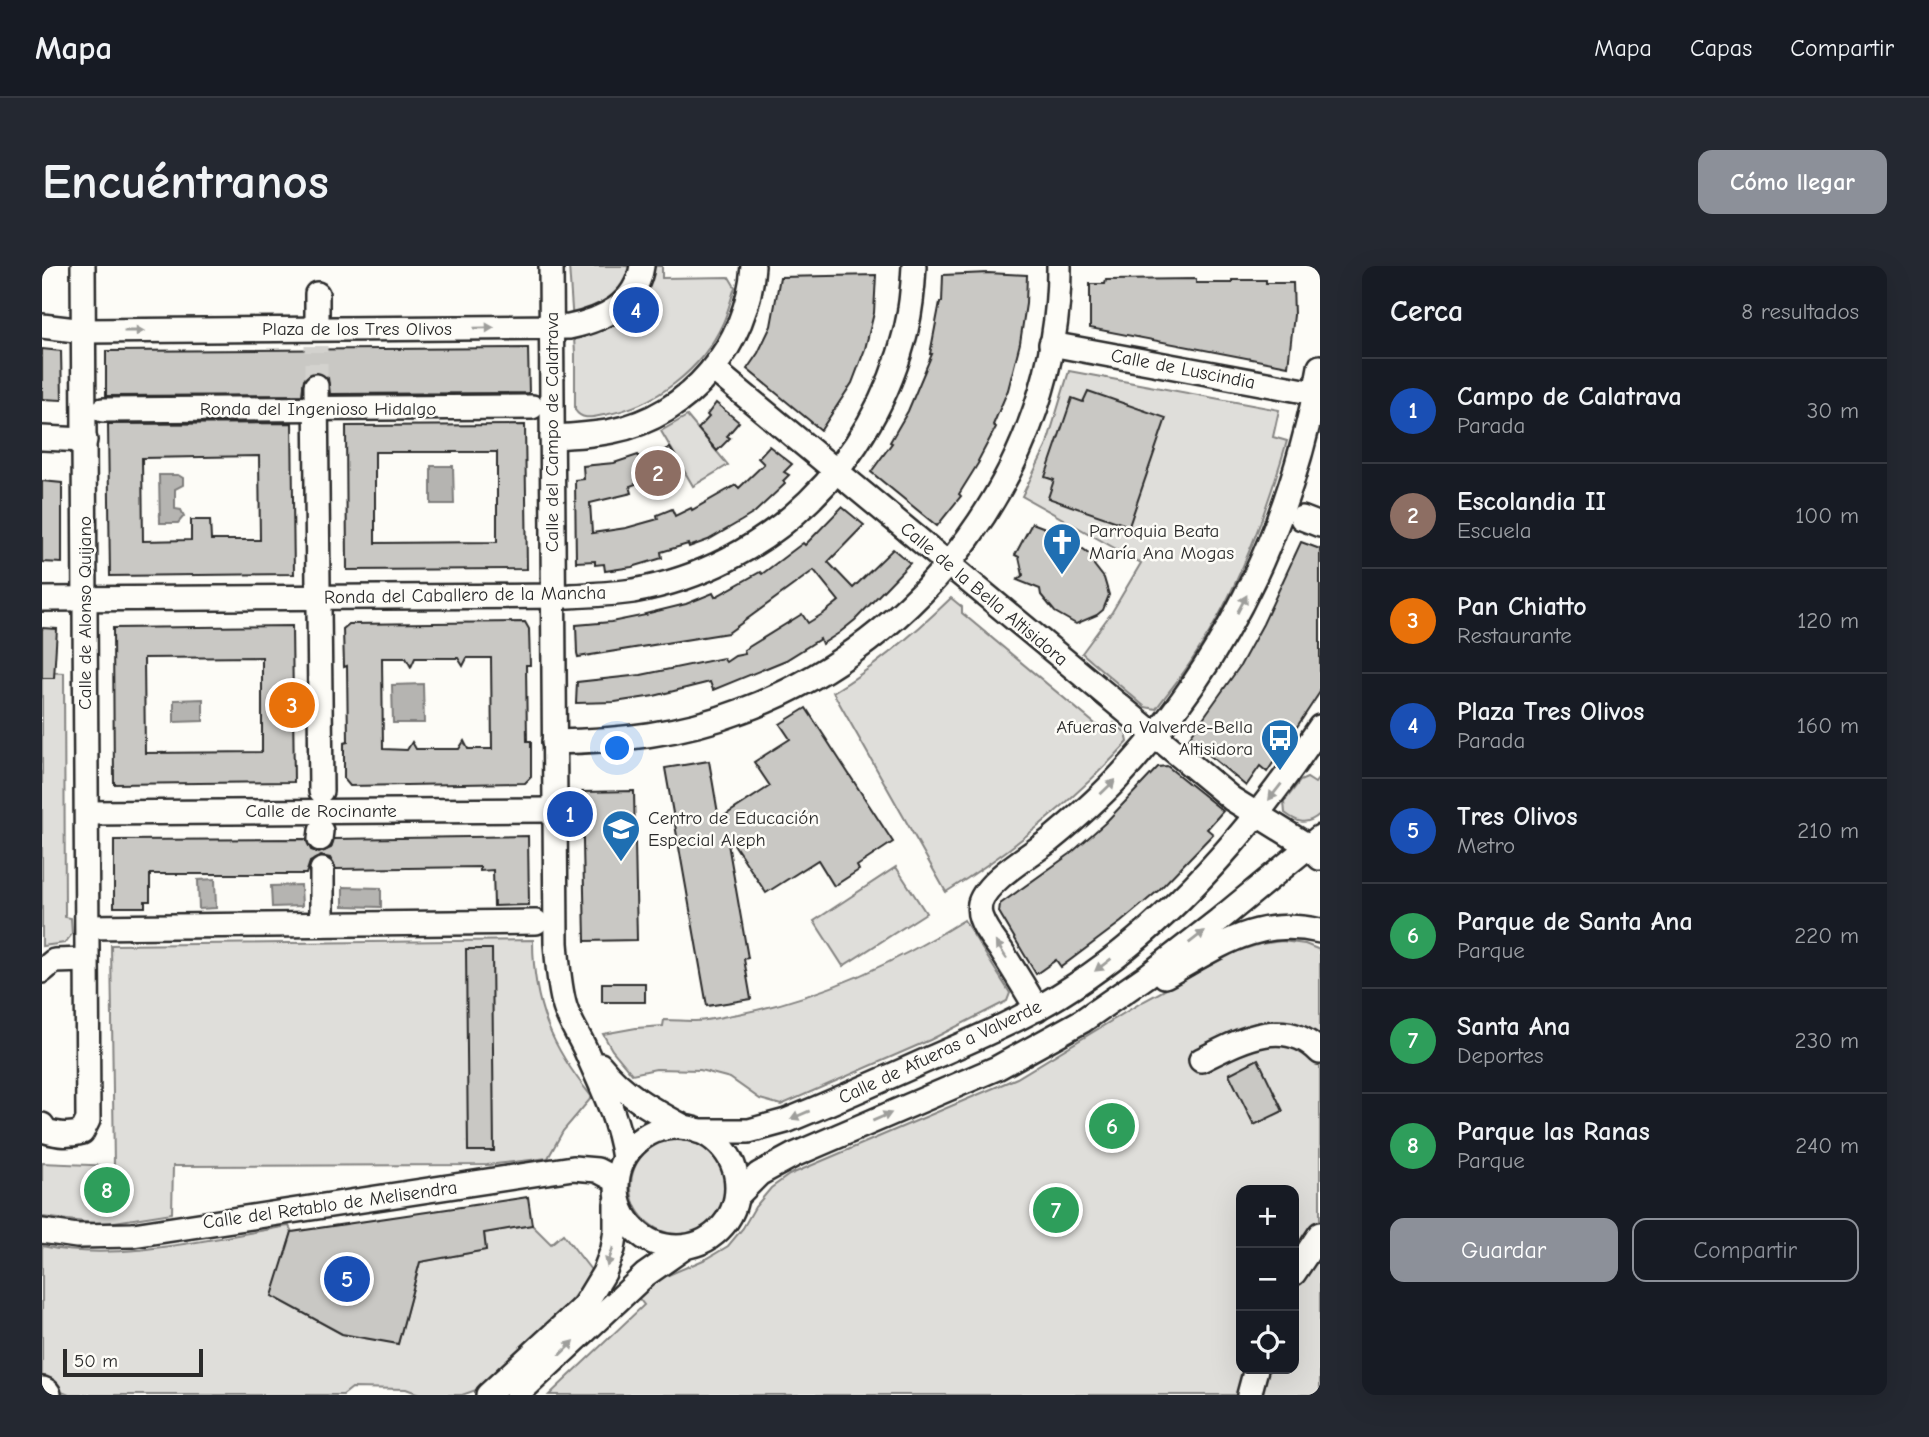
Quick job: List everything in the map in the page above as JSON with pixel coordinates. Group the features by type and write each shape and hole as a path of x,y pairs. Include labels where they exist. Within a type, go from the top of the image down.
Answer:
{"street":[{"name":"Calle de Alonso Quijano","path":"42,1125 46,1131 71,1135 82,1132 88,1120 83,266"},
{"name":"Calle del Campo de Calatrava","path":"551,266 555,931 559,977 566,1009 588,1054 592,1070 611,1104 619,1127 624,1158"},
{"path":"552,437 613,431 641,422 677,402 713,369 730,346 751,290 753,266"},
{"name":"Ronda del Caballero de la Mancha","path":"42,599 553,596 634,590 708,568 743,551 775,530 837,473 867,428 894,372 907,328 914,266"},
{"path":"554,741 650,735 718,719 775,697 821,674 866,643 912,604 949,565 981,521 1009,470 1038,399 1051,344 1059,266"},
{"name":"Plaza de los Tres Olivos","path":"42,326 83,331 569,327 596,321 614,311 633,291 644,268"},
{"path":"317,294 317,335"},
{"name":"Calle de Luscindia","path":"1051,344 1315,393"},
{"path":"1037,1009 985,926 979,909 981,900 993,883 1088,807 1156,736 1219,645 1258,574 1291,487 1312,415 1320,367"},
{"name":"Calle de la Bella Altisidora","path":"713,369 1232,799 1316,847"},
{"path":"316,397 321,791"},
{"name":"Ronda del Ingenioso Hidalgo","path":"103,410 316,397 532,407"},
{"path":"42,438 85,440"},
{"name":"Calle de Afueras a Valverde","path":"692,1129 749,1131 786,1121 1037,1009 1132,943 1210,871 1287,777 1320,727"},
{"name":"Calle de Rocinante","path":"87,813 555,810"},
{"name":"Calle de Afueras a Valverde","path":"737,1196 759,1174 794,1155 997,1068 1083,1021 1147,976 1316,847"},
{"path":"322,870 322,924"},
{"path":"88,927 536,922"},
{"path":"1083,1021 1230,941 1261,928 1291,926 1320,931"},
{"path":"42,971 54,961 87,960"},
{"path":"1201,1060 1240,1040 1257,1034 1276,1032 1298,1036 1320,1052"},
{"name":"Calle del Campo de Calatrava","path":"588,1054 595,1058 628,1094 692,1129"},
{"path":"488,1395 584,1306 604,1273 613,1249 616,1230 616,1185 624,1158 640,1139 670,1128 692,1129 712,1137 724,1149 736,1175 737,1196 727,1220 718,1232 704,1241 685,1247 667,1248 639,1234 627,1222 620,1207 616,1185"},
{"name":"Calle del Retablo de Melisendra","path":"42,1231 78,1236 133,1235 573,1168 590,1168 616,1185"},
{"path":"1299,1266 1320,1234"},
{"path":"517,1395 645,1275 685,1247"},
{"path":"1249,1395 1255,1374"}],"shaded area":[{"path":"569,266 662,266 662,278 729,277 735,287 725,319 714,340 703,356 675,383 659,394 623,410 596,417 584,417 575,410 575,353"},
{"path":"1069,371 1279,410 1273,437 1287,441 1260,525 1224,606 1190,664 1156,709 1145,707 1082,653 1112,612 1141,563 1022,496 1046,447"},
{"path":"687,416 728,465 693,486 661,431"},
{"path":"431,466 453,466 454,504 431,504"},
{"path":"159,475 178,475 183,478 183,485 175,489 175,509 181,510 184,516 178,523 160,523"},
{"path":"951,598 962,607 962,613 1106,733 1114,723 1126,733 1128,742 1042,823 946,892 833,692 895,648"},
{"path":"42,672 64,673 65,917 71,918 72,934 65,943 42,946"},
{"path":"423,684 424,723 393,723 392,685"},
{"path":"203,699 203,721 174,722 174,700"},
{"path":"1320,776 1320,814 1302,822 1285,813 1284,802 1300,781 1307,778 1315,783"},
{"path":"896,867 926,913 843,966 814,921"},
{"path":"215,879 216,908 199,909 198,880"},
{"path":"301,885 302,906 272,907 271,886"},
{"path":"343,887 381,888 381,907 343,906"},
{"path":"964,920 1010,993 1007,1001 930,1040 781,1105 760,1099 730,1078 700,1070 656,1069 632,1074 612,1050 603,1034 663,1026 664,1020 711,1019 798,999 856,978 911,951"},
{"path":"533,940 536,984 547,1024 565,1060 592,1097 563,1131 548,1158 487,1165 173,1166 172,1213 102,1224 42,1217 42,1163 114,1166 111,945"},
{"path":"1282,941 1305,944 1320,950 1320,1395 549,1395 644,1305 637,1296 659,1279 708,1258 728,1246 771,1188 789,1175 1017,1078 1144,1001 1235,952"},
{"path":"679,1138 697,1142 713,1152 723,1168 727,1186 723,1204 713,1220 697,1230 679,1234 661,1230 645,1220 635,1204 631,1186 635,1168 645,1152 661,1142"},
{"path":"532,1225 551,1244 563,1234 591,1270 569,1303 540,1334 479,1389 462,1395 422,1395 406,1389 352,1388 343,1395 69,1395 42,1384 42,1246 71,1251 133,1250 289,1226 292,1232 273,1296 342,1334 398,1343 420,1262 486,1250 484,1233"}],"building":[{"path":"876,275 874,313 865,349 852,383 821,430 747,369 771,326 780,277"},
{"path":"943,275 1027,275 1020,343 1008,390 993,425 996,427 959,494 961,496 937,526 871,472 892,443 890,442 908,411 932,354 942,302"},
{"path":"1196,279 1196,283 1266,280 1266,283 1293,283 1294,315 1288,366 1090,328 1090,284 1105,284 1106,280"},
{"path":"528,348 529,393 330,394 328,378 317,372 304,379 302,395 106,396 106,351"},
{"path":"42,349 61,351 62,400 42,399"},
{"path":"1088,391 1166,418 1129,526 1048,498 1054,480 1045,477 1072,398 1083,402"},
{"path":"716,403 739,422 727,436 730,438 717,451 698,429 709,417 707,415"},
{"path":"292,423 294,574 110,576 108,424","holes":["259,456 260,540 211,540 210,520 191,520 191,540 143,541 142,458"]},
{"path":"525,425 527,569 347,570 346,426","holes":["375,452 497,452 497,542 375,543"]},
{"path":"769,446 792,464 784,472 789,475 783,481 785,484 754,513 741,521 708,540 661,552 662,558 632,567 605,571 604,564 595,565 595,561 576,562 575,480 584,479 583,466 614,463 638,455 640,460 670,448 682,467 630,486 632,493 590,503 592,533 626,528 658,519 657,515 672,509 675,516 691,508 692,510 736,485 739,488 764,464 758,458"},
{"path":"42,481 62,483 62,563 42,562"},
{"path":"842,507 864,525 828,562 853,588 893,549 910,563 839,633 822,644 820,639 786,660 713,690 710,682 654,696 615,702 576,703 577,682 641,675 723,658 726,662 745,654 744,650 802,614 808,623 824,613 839,601 814,570 728,633 578,657 577,653 576,625 646,615 713,593 715,597 760,572 762,574 803,543 805,545"},
{"name":"Parroquia Beata María Ana Mogas","path":"1032,523 1064,535 1098,560 1094,565 1104,578 1109,595 1103,610 1097,615 1076,624 1055,612 1041,595 1040,589 1017,580 1023,575 1019,557 1015,555"},
{"path":"1301,542 1320,549 1320,692 1267,772 1260,766 1246,786 1189,738 1240,666"},
{"path":"525,622 529,629 530,665 526,665 527,741 531,741 531,777 525,783 350,786 344,779 344,743 348,742 347,666 344,667 343,629 349,624","holes":["382,658 406,658 411,667 415,658 458,658 463,666 467,658 491,658 492,749 468,749 464,741 459,749 416,749 412,742 407,750 383,749"]},
{"path":"292,626 294,782 114,784 113,628","holes":["262,657 262,752 145,753 144,658"]},
{"path":"42,628 57,629 54,678 42,678"},
{"path":"806,708 893,842 857,866 859,870 834,886 818,860 766,893 726,832 748,958 744,959 751,999 707,1006 665,768 709,761 719,819 770,786 754,762 790,739 780,724"},
{"path":"1167,766 1223,811 1207,829 1213,834 1159,890 1121,922 1061,967 1056,960 1036,974 999,912 1000,904 1070,854 1105,823 1158,767"},
{"path":"634,791 637,940 585,941 582,792"},
{"path":"528,836 529,905 494,906 493,870 480,871 480,867 336,869 330,858 321,856 310,862 306,874 150,874 150,901 145,901 145,907 114,907 114,840 306,839 311,850 319,853 331,848 334,839"},
{"path":"466,949 492,949 494,1151 468,1151"},
{"path":"602,983 645,983 645,1002 602,1002"},
{"path":"1258,1059 1283,1111 1254,1125 1229,1074"},
{"path":"528,1197 532,1225 484,1233 486,1250 420,1262 398,1344 342,1334 272,1296 292,1232"}],"tunnel":[{"path":"316,346 316,386"}],"place":[{"name":"Plaza Tres Olivos","path":"636,310"},
{"name":"Escolandia II","path":"658,473"},
{"name":"Parroquia Beata María Ana Mogas","path":"1062,576"},
{"name":"Pan Chiatto","path":"292,705"},
{"name":"Afueras a Valverde-Bella Altisidora","path":"1280,772"},
{"name":"Campo de Calatrava","path":"570,814"},
{"name":"Centro de Educación Especial Aleph","path":"621,863"},
{"name":"Parque de Santa Ana","path":"1112,1126"},
{"name":"Parque las Ranas","path":"107,1190"},
{"name":"Santa Ana","path":"1056,1210"},
{"name":"Tres Olivos","path":"347,1279"}]}
